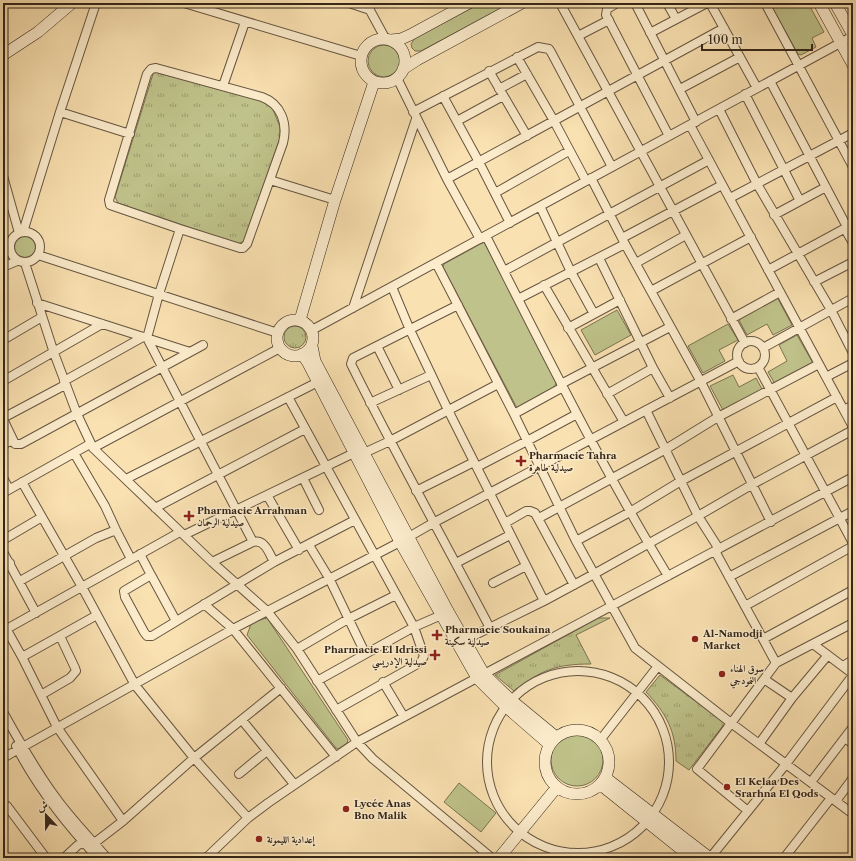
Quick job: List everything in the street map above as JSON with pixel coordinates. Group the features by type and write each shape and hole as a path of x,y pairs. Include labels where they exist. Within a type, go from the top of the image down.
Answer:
{"street":[{"path":"3,55 38,32 72,3"},
{"path":"96,3 21,232 11,240 10,245 11,254 21,262 77,414 92,446 182,534 267,611 297,649 357,742 373,759 492,858"},
{"path":"184,3 361,56"},
{"path":"349,3 368,6 388,39 397,43 404,54 405,60 400,74 415,115 447,179 504,271 590,441 668,576"},
{"path":"469,3 401,39 374,40 369,43 362,51 360,64 363,71 368,78 374,82 384,83 400,74 417,60 522,3"},
{"path":"560,3 744,343"},
{"path":"617,3 606,11 609,20 668,136"},
{"path":"465,640 574,585 853,429 709,160 680,89 635,3"},
{"path":"667,3 676,19"},
{"path":"650,33 706,3"},
{"path":"710,3 757,88"},
{"path":"765,3 853,167"},
{"path":"818,3 853,65"},
{"path":"312,330 853,36 835,3"},
{"path":"578,36 609,20"},
{"path":"223,86 244,22"},
{"path":"447,179 724,28"},
{"path":"353,308 415,115 443,96 538,47 549,49 612,167"},
{"path":"517,57 554,121 569,151 610,214 701,382 771,522"},
{"path":"680,89 740,57"},
{"path":"154,68 267,99 276,106 280,112 284,124 285,136 245,246 240,248 110,205 109,200 130,134 147,74 154,68"},
{"path":"489,71 527,136"},
{"path":"457,121 501,93 527,74"},
{"path":"770,81 848,227 853,244"},
{"path":"300,320 335,200 374,82"},
{"path":"745,94 800,200"},
{"path":"443,96 510,223"},
{"path":"719,109 774,215 831,310 850,337 853,354"},
{"path":"60,112 130,134"},
{"path":"730,198 853,133"},
{"path":"495,193 569,151"},
{"path":"504,271 709,160"},
{"path":"3,176 21,232"},
{"path":"270,180 335,200"},
{"path":"518,299 599,258 673,211 722,185"},
{"path":"774,215 826,187"},
{"path":"540,206 556,242 594,314"},
{"path":"768,270 848,227"},
{"path":"180,229 145,338 3,419 12,441 15,444 21,444 203,345"},
{"path":"3,267 21,262 30,262 38,255 41,246 37,237 28,232 21,232"},
{"path":"636,263 686,235"},
{"path":"651,291 751,237"},
{"path":"3,251 10,245"},
{"path":"38,255 278,333"},
{"path":"599,258 653,368 670,398"},
{"path":"814,282 853,262"},
{"path":"436,263 514,414 576,541 635,648 731,723 853,814"},
{"path":"544,286 624,422"},
{"path":"392,287 431,375 544,601"},
{"path":"731,319 780,292"},
{"path":"763,348 853,298"},
{"path":"568,328 620,300"},
{"path":"37,303 190,352"},
{"path":"458,305 353,358 351,362 370,404 490,628"},
{"path":"3,340 42,317"},
{"path":"312,346 302,354 290,355 280,348 278,340 280,328 289,321 300,320 305,322 312,330 314,338 312,346 315,361 359,453 404,539 481,676 508,703 553,741"},
{"path":"3,381 102,324"},
{"path":"514,414 592,368 670,327"},
{"path":"145,338 180,401 253,542"},
{"path":"748,341 757,342 763,348 765,356 758,367 745,367 739,361 738,353 744,343 748,341"},
{"path":"377,346 399,390"},
{"path":"3,478 6,491 74,453 92,446 280,348"},
{"path":"302,354 359,453"},
{"path":"3,758 20,747 135,685 233,629 739,361"},
{"path":"826,377 853,363"},
{"path":"539,518 666,449 718,417 819,364"},
{"path":"758,367 853,543"},
{"path":"607,394 653,368"},
{"path":"370,404 431,375"},
{"path":"126,479 318,382"},
{"path":"123,821 57,727 22,657 4,628 36,613 140,554 236,510 326,466 390,441 498,384"},
{"path":"288,397 414,627 424,656 421,662 383,682 336,710"},
{"path":"576,541 630,512 681,481 837,397"},
{"path":"844,410 853,405"},
{"path":"646,410 698,516 717,550 729,577 776,663"},
{"path":"416,492 527,441 576,414"},
{"path":"155,508 305,429"},
{"path":"3,444 12,441"},
{"path":"74,453 105,506 131,560"},
{"path":"206,858 248,818 294,784 357,742 826,493 853,477"},
{"path":"303,478 319,510"},
{"path":"22,482 65,556 135,685 194,758 248,818"},
{"path":"267,495 299,550"},
{"path":"505,523 526,511 533,511 539,518 574,585"},
{"path":"729,577 853,511"},
{"path":"3,540 42,517"},
{"path":"151,575 124,592 125,597 147,636 152,636 274,562 355,520"},
{"path":"20,581 96,538 116,530"},
{"path":"456,563 510,535"},
{"path":"212,562 258,540 262,542 274,562"},
{"path":"309,545 329,578 365,653"},
{"path":"745,606 853,546"},
{"path":"3,552 6,565 20,581 36,613"},
{"path":"140,554 176,621"},
{"path":"493,584 526,566"},
{"path":"763,639 853,590"},
{"path":"297,649 348,619 396,595"},
{"path":"204,604 233,629 336,757"},
{"path":"317,681 365,653 414,627 445,613"},
{"path":"445,613 465,640 481,676"},
{"path":"22,657 97,614"},
{"path":"748,811 697,769 776,663 853,623"},
{"path":"41,695 70,678 76,671 60,636"},
{"path":"603,782 650,817 710,858 786,764 853,674 813,644"},
{"path":"759,744 792,698 828,655"},
{"path":"843,666 853,660"},
{"path":"601,739 658,666"},
{"path":"586,671 613,678 637,692 649,705 659,720 666,737 669,754 668,775 663,795 650,817 632,835 614,845 595,851 568,853 542,846 519,832 503,816 492,795 486,772 487,749 493,727 508,703 532,682 559,672 586,671"},
{"path":"764,679 792,698"},
{"path":"383,682 404,717"},
{"path":"64,858 78,845 94,842 123,821 194,758 281,688"},
{"path":"3,712 20,747 52,802 84,843 98,858"},
{"path":"242,720 294,784"},
{"path":"3,722 55,797 107,858"},
{"path":"811,782 853,726"},
{"path":"579,729 591,732 601,739 608,751 610,765 603,782 591,792 579,794 567,793 557,787 549,778 545,767 545,756 553,741 567,731 579,729"},
{"path":"845,738 853,744"},
{"path":"239,774 267,751"},
{"path":"784,858 853,778"},
{"path":"499,858 557,787"},
{"path":"3,804 7,806 46,858"},
{"path":"650,817 692,858"},
{"path":"595,851 603,858"}],"green space":[{"path":"481,3 510,3 421,51 415,51 412,48 411,44 415,38"},
{"path":"770,3 808,3 824,32 812,38 816,47 801,55 798,54"},
{"path":"381,45 387,45 397,52 400,61 399,67 393,74 387,77 381,77 371,70 368,64 368,58 375,48"},
{"path":"158,70 260,98 272,107 280,127 280,138 244,241 238,244 118,203 115,197 153,74"},
{"path":"26,233 36,237 40,247 36,257 26,261 16,257 12,247 16,237"},
{"path":"484,242 555,378 556,384 553,388 517,408 443,267 444,264"},
{"path":"777,297 792,325 773,335 767,324 747,335 738,318"},
{"path":"617,310 631,335 595,355 581,330"},
{"path":"728,324 738,340 719,350 725,361 703,373 688,346"},
{"path":"295,326 299,327 305,333 305,341 299,347 295,348 291,347 285,341 284,337 285,333 291,327"},
{"path":"797,335 813,363 775,384 768,372 787,361 779,345"},
{"path":"733,375 739,387 756,378 763,391 724,412 710,386"},
{"path":"267,618 348,740 347,743 338,749 247,635 251,624"},
{"path":"598,618 610,618 576,635 591,664 558,667 541,673 514,691 495,675"},
{"path":"660,675 725,723 689,770 676,761 676,750 672,732 659,707 646,692"},
{"path":"577,734 587,736 595,742 601,750 603,760 601,770 595,778 587,784 577,786 567,784 559,778 553,770 551,760 553,750 559,742 567,736"},
{"path":"459,783 496,813 481,832 444,802"}],"place":[{"name":"Pharmacie Tahra صيدلية طاهرة","path":"521,461"},
{"name":"Pharmacie Arrahman صيدلية الرحمان","path":"189,516"},
{"name":"Pharmacie Soukaina صيدلية سكينة","path":"437,635"},
{"name":"Al-Namodji Market","path":"695,639"},
{"name":"Pharmacie El Idrissi صيدلية الإدريسي","path":"435,655"},
{"name":"سوق الهناء النمودجي","path":"722,674"},
{"name":"El Kelaa Des Srarhna El Qods","path":"727,787"},
{"name":"Lycée Anas Bno Malik","path":"346,809"},
{"name":"إعدادية الليمونة","path":"259,839"}]}
